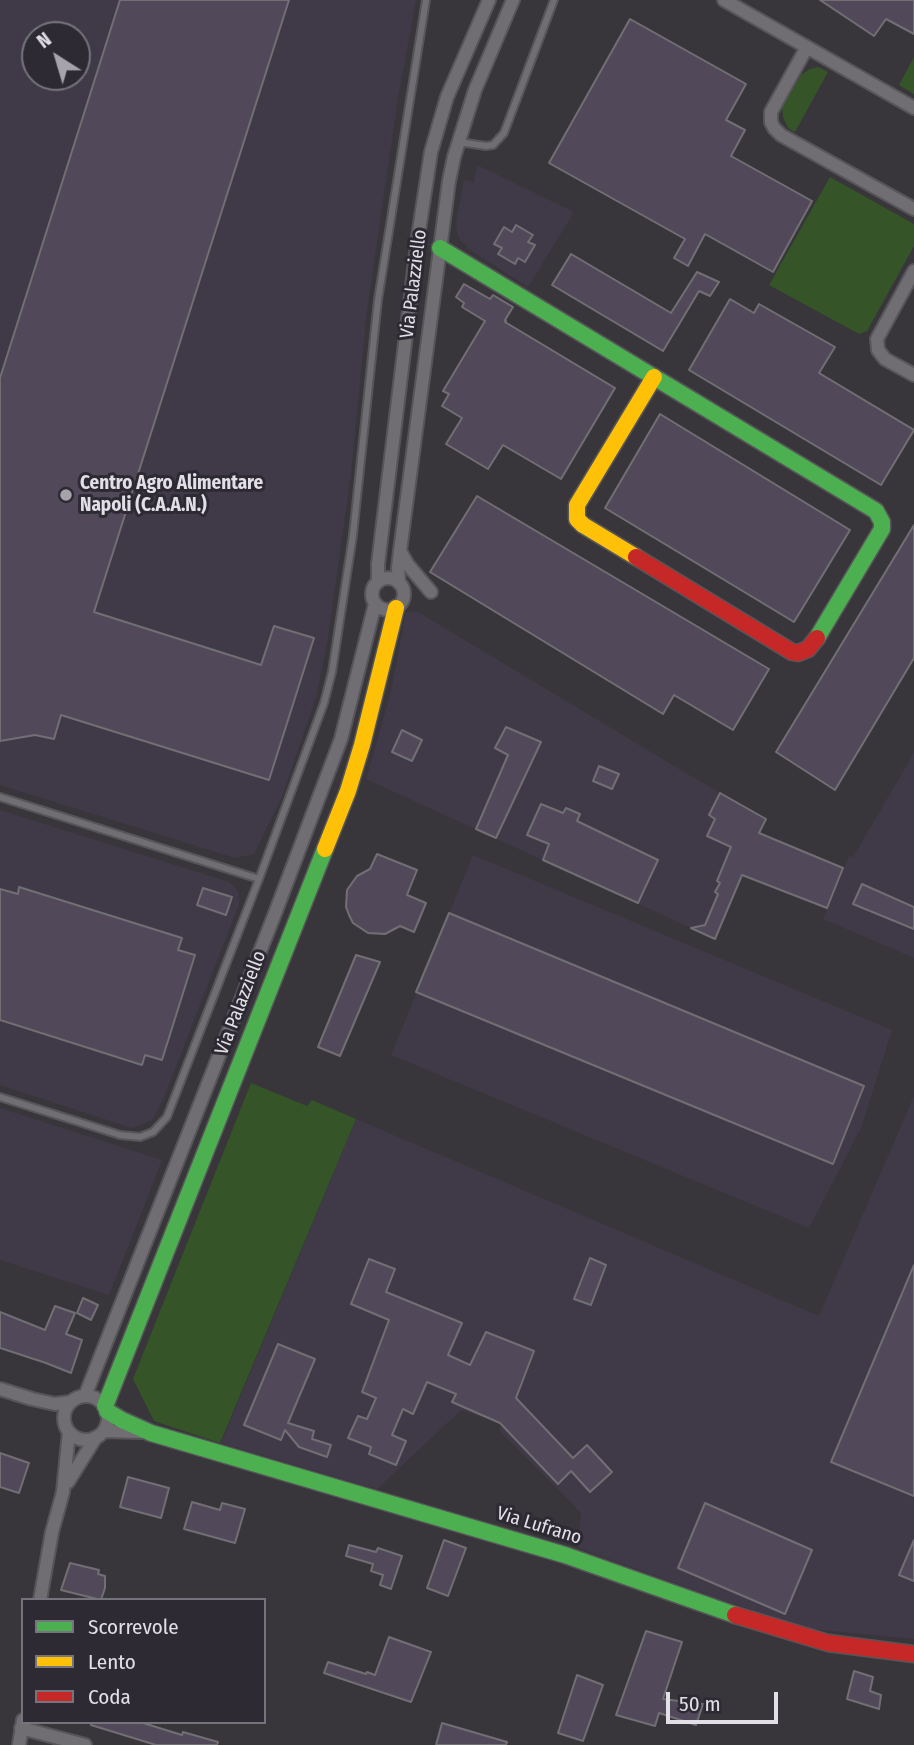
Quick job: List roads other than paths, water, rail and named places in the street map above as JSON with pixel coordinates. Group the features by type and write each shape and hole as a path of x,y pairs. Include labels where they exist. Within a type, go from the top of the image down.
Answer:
{"street":[{"name":"Via Palazziello","path":"378,582 416,250 431,152 440,115 489,0"},
{"name":"Via Palazziello","path":"106,1409 348,791 362,745 400,596 400,551 449,181 475,90 513,0"},
{"path":"724,0 914,107"},
{"path":"807,47 771,112 774,128 781,135 914,209"},
{"path":"440,248 654,377 876,511 883,522 882,529 808,649 792,652 583,525 578,519 577,505 654,377"},
{"path":"914,271 877,339 878,350 885,359 914,375"},
{"path":"400,551 431,592"},
{"path":"389,578 400,596 385,610 376,604 372,595 378,582 389,578"},
{"name":"Via Palazziello","path":"85,1396 341,739 376,604"},
{"path":"0,1389 55,1404 71,1402 85,1396 96,1398 106,1409 108,1418 100,1434 73,1471 63,1492 52,1532 40,1598"},
{"path":"32,1399 67,1426 75,1437 89,1439 100,1434"},
{"path":"63,1492 67,1426 65,1414 71,1402"},
{"name":"Via Lufrano","path":"106,1409 122,1420 151,1433 565,1555 738,1616 828,1643 914,1654"},
{"name":"Via Lufrano","path":"100,1434 151,1433"},
{"path":"19,1745 22,1724 85,1745"}],"lane":[{"path":"0,1097 120,1135 140,1138 153,1132 167,1117 259,879 324,703 332,672 353,535 379,300 426,0"},
{"path":"459,142 494,145 504,133 554,0"},
{"path":"0,797 259,879"}],"place":[{"name":"Centro Agro Alimentare Napoli (C.A.A.N.)","path":"66,495"}]}
